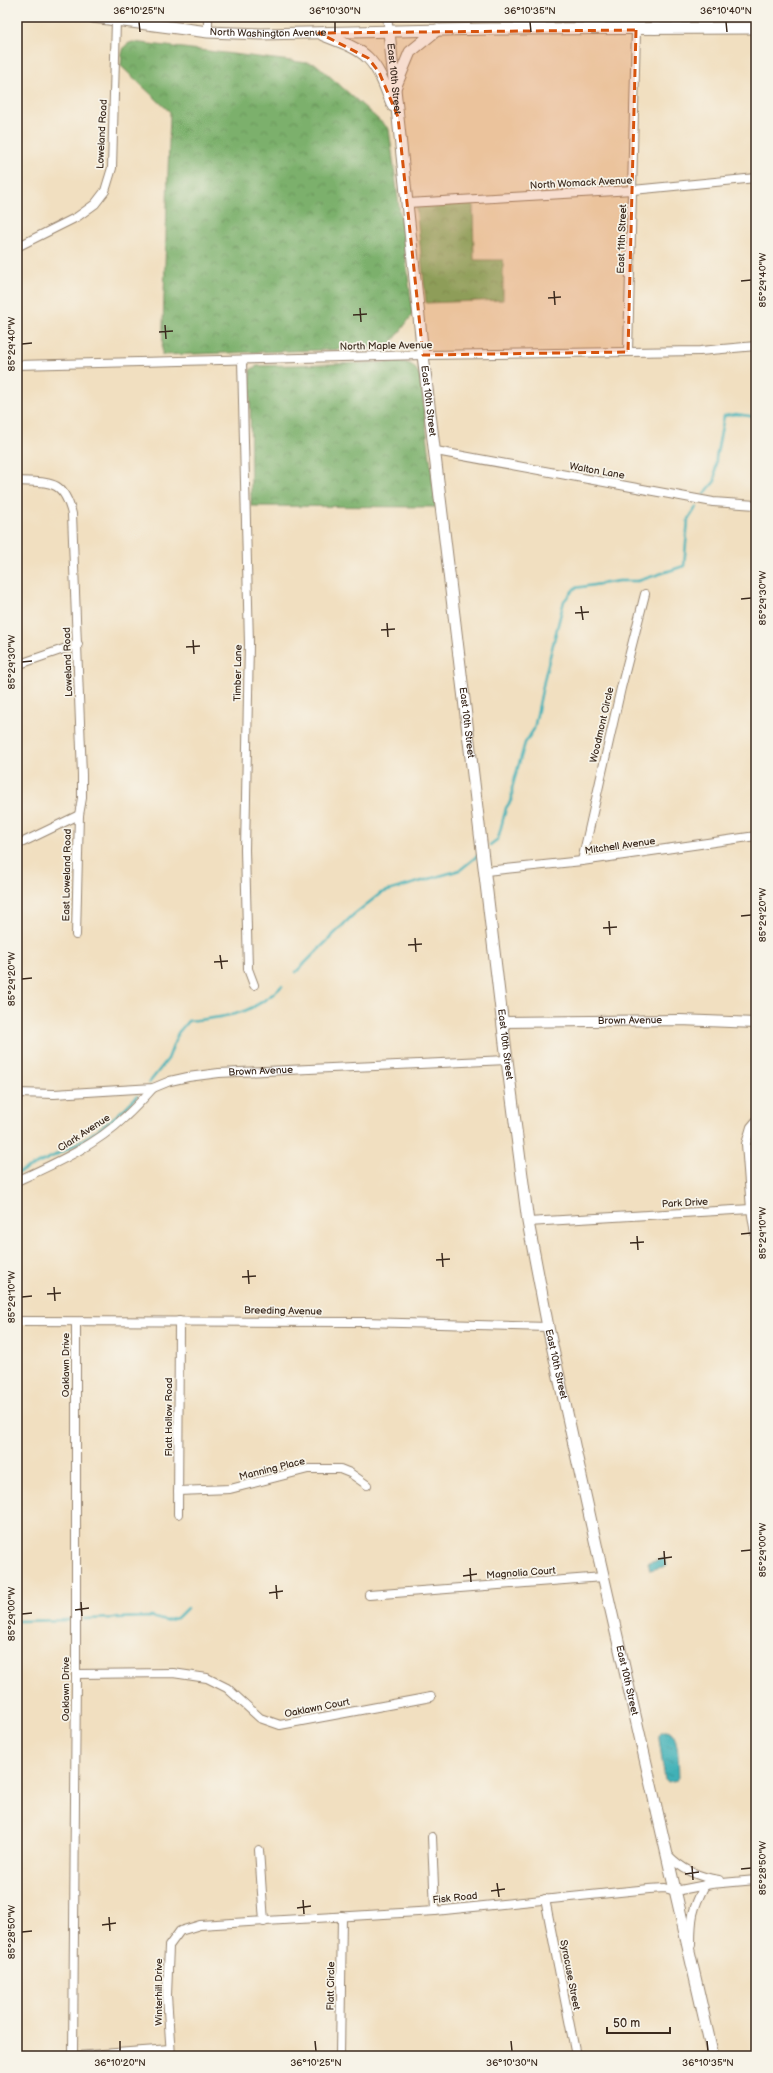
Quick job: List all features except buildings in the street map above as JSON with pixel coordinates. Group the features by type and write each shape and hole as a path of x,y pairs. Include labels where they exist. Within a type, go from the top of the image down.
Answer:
{"main road":[{"name":"North Washington Avenue","path":"93,17 208,32 261,34 437,30 655,30 756,28"},
{"path":"395,88 410,52 437,30"},
{"name":"East 10th Street","path":"389,32 424,355 486,870 507,1060 528,1222 548,1327 603,1577 713,2056"},
{"path":"319,33 352,48 368,58 379,72 398,117"}],"street":[{"path":"208,17 208,32"},
{"name":"East 10th Street","path":"387,17 389,32"},
{"path":"655,17 655,30"},
{"name":"Loweland Road","path":"17,247 77,216 95,204 105,191 112,168 116,20"},
{"name":"East 11th Street","path":"628,352 636,30"},
{"name":"North Womack Avenue","path":"408,203 633,190 756,178"},
{"name":"North Maple Avenue","path":"17,365 424,355 700,351 756,346"},
{"name":"Timber Lane","path":"242,360 249,644 245,858 248,969 254,985"},
{"name":"Walton Lane","path":"436,451 713,502 756,505"},
{"name":"Loweland Road","path":"17,481 57,485 65,493 70,504 72,514 82,775 82,798 79,815"},
{"name":"Woodmont Circle","path":"582,862 619,696 645,594"},
{"path":"17,665 78,644"},
{"path":"17,845 79,815"},
{"name":"East Loweland Road","path":"76,935 79,815"},
{"name":"Mitchell Avenue","path":"486,870 582,862 756,836"},
{"name":"Brown Avenue","path":"503,1022 680,1020 756,1023"},
{"name":"Brown Avenue","path":"17,1094 54,1094 153,1088 170,1081 219,1073 507,1060"},
{"name":"Clark Avenue","path":"17,1181 56,1163 92,1142 125,1118 153,1088"},
{"path":"756,1121 750,1127 746,1144 751,1210 756,1240"},
{"name":"Park Drive","path":"528,1222 751,1210"},
{"name":"Breeding Avenue","path":"17,1321 371,1322 548,1327"},
{"name":"Flatt Hollow Road","path":"178,1514 179,1321"},
{"name":"Oaklawn Drive","path":"73,2056 76,1674 76,1322"},
{"name":"Manning Place","path":"178,1490 230,1489 308,1470 340,1469 350,1473 367,1485"},
{"name":"Magnolia Court","path":"369,1595 603,1577"},
{"name":"Oaklawn Court","path":"76,1674 173,1673 207,1678 227,1688 260,1718 280,1725 431,1697"},
{"path":"432,1837 435,1911"},
{"path":"259,1850 264,1922"},
{"path":"666,1853 677,1865 694,1874 704,1878 731,1882"},
{"name":"Fisk Road","path":"180,1931 200,1926 435,1911 649,1889 665,1888 675,1891 705,1885 756,1880"},
{"path":"691,1962 691,1918 698,1898 705,1885"},
{"name":"Syracuse Street","path":"545,1899 576,2056"},
{"name":"Flatt Circle","path":"340,2056 342,1916"},
{"name":"Winterhill Drive","path":"171,2052 167,1994 169,1946 180,1931"},
{"path":"76,2056 171,2052"}],"highlighted area":[{"path":"636,30 628,352 423,355 398,117 379,72 368,58 319,33"}],"green space":[{"path":"133,42 316,64 389,129 413,314 388,348 162,355 170,112 121,66 124,48 129,43"},
{"path":"473,202 474,260 503,260 503,300 426,303 416,206"},
{"path":"404,362 414,367 420,376 436,507 251,506 250,370 257,366"}],"water":[{"path":"665,1558 667,1566 650,1570 648,1562"},
{"path":"667,1730 674,1736 678,1750 679,1777 677,1781 668,1783 665,1780 659,1739 659,1733"}],"waterway":[{"path":"704,494 715,481 716,458 724,416 736,414 756,417"},
{"path":"490,845 498,839 506,808 512,799 512,788 525,743 534,729 545,676 564,601 575,588 619,581 638,581 684,566 688,520 697,506"},
{"path":"296,972 352,916 381,893 460,870 477,856"},
{"path":"149,1083 168,1059 178,1033 188,1021 227,1016 250,1009 271,996 282,986"},
{"path":"17,1173 50,1158 81,1141 111,1121 137,1096"},
{"path":"84,1619 152,1617 165,1621 177,1618 187,1608"},
{"path":"17,1621 69,1620"}]}
